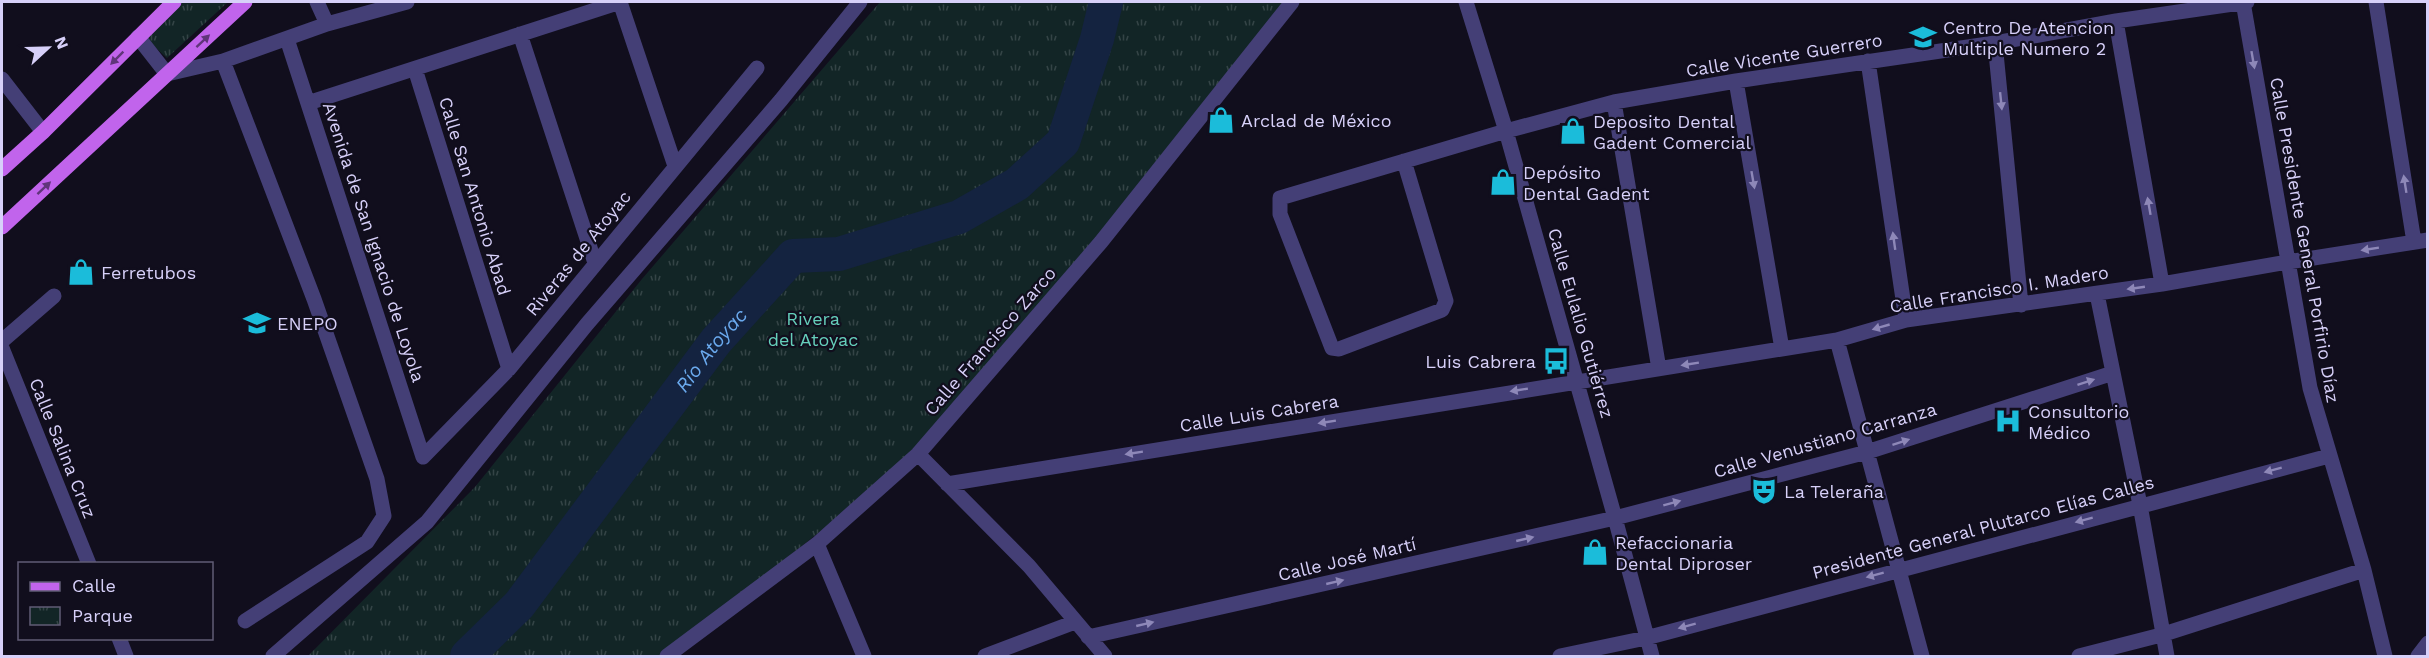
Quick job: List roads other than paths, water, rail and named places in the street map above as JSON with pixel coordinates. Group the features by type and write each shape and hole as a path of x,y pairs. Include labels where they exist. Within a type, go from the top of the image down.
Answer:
{"main road":[{"path":"3,166 43,132 174,2"},
{"path":"2,227 245,2"}],"street":[{"path":"317,2 327,24"},
{"path":"138,37 168,74 223,61 327,24 407,2"},
{"path":"308,104 620,2 675,166"},
{"path":"273,657 427,522 587,324 781,100 860,2"},
{"name":"Calle Francisco Zarco","path":"667,657 817,544 918,454 1101,242 1292,2"},
{"name":"Calle Eulalio Gutiérrez","path":"1468,2 1577,381 1652,657"},
{"name":"Calle Vicente Guerrero","path":"1404,161 1446,301 1442,310 1339,349 1332,348 1280,214 1280,198 1404,161 1506,131 1614,102 1737,81 1995,43 2116,21 2161,8 2245,2"},
{"name":"Calle Presidente General Porfirio Díaz","path":"2245,2 2310,388 2364,570 2385,657"},
{"path":"2376,2 2421,241"},
{"path":"2116,21 2162,284"},
{"path":"520,34 595,263"},
{"name":"Avenida de San Ignacio de Loyola","path":"287,39 423,457"},
{"path":"1995,43 2020,305"},
{"path":"223,61 314,299 377,479 384,516 367,542 245,621"},
{"path":"1868,61 1906,320"},
{"name":"Riveras de Atoyac","path":"423,457 509,369 756,68"},
{"name":"Calle San Antonio Abad","path":"415,69 509,369"},
{"path":"2,79 43,132"},
{"path":"1737,81 1782,349"},
{"path":"1614,102 1659,369"},
{"name":"Calle Francisco I. Madero","path":"1577,381 1837,340 1906,320 2097,294 2421,241"},
{"path":"2097,294 2140,505 2161,635 2167,657"},
{"path":"2,341 54,296"},
{"path":"1837,340 1922,657"},
{"name":"Calle Salina Cruz","path":"2,348 88,562"},
{"name":"Calle Venustiano Carranza","path":"1615,519 1867,452 2113,373"},
{"name":"Calle Luis Cabrera","path":"947,484 1577,381"},
{"path":"918,454 1029,566 1105,657"},
{"name":"Presidente General Plutarco Elías Calles","path":"1560,657 1646,638 2329,456"},
{"name":"Calle José Martí","path":"1088,637 1615,519"},
{"path":"817,544 864,657"},
{"path":"2079,657 2161,635 2364,570"},
{"path":"985,657 1075,622"},
{"path":"119,640 126,657"},
{"path":"2418,657 2427,643"}],"waterway":[{"name":"Río Atoyac","path":"467,656 519,605 716,341 793,256 839,254 959,217 1017,184 1063,142 1097,39 1106,2"}],"place":[{"name":"Centro De Atencion Multiple Numero 2","path":"1923,37"},
{"name":"Arclad de México","path":"1221,120"},
{"name":"Deposito Dental Gadent Comercial","path":"1573,131"},
{"name":"Depósito Dental Gadent","path":"1503,182"},
{"name":"Ferretubos","path":"81,272"},
{"name":"ENEPO","path":"257,323"},
{"name":"Luis Cabrera","path":"1556,361"},
{"name":"Consultorio Médico","path":"2008,421"},
{"name":"La Teleraña","path":"1764,491"},
{"name":"Refaccionaria Dental Diproser","path":"1595,552"}],"park label":[{"name":"Rivera del Atoyac","path":"813,328"}]}
